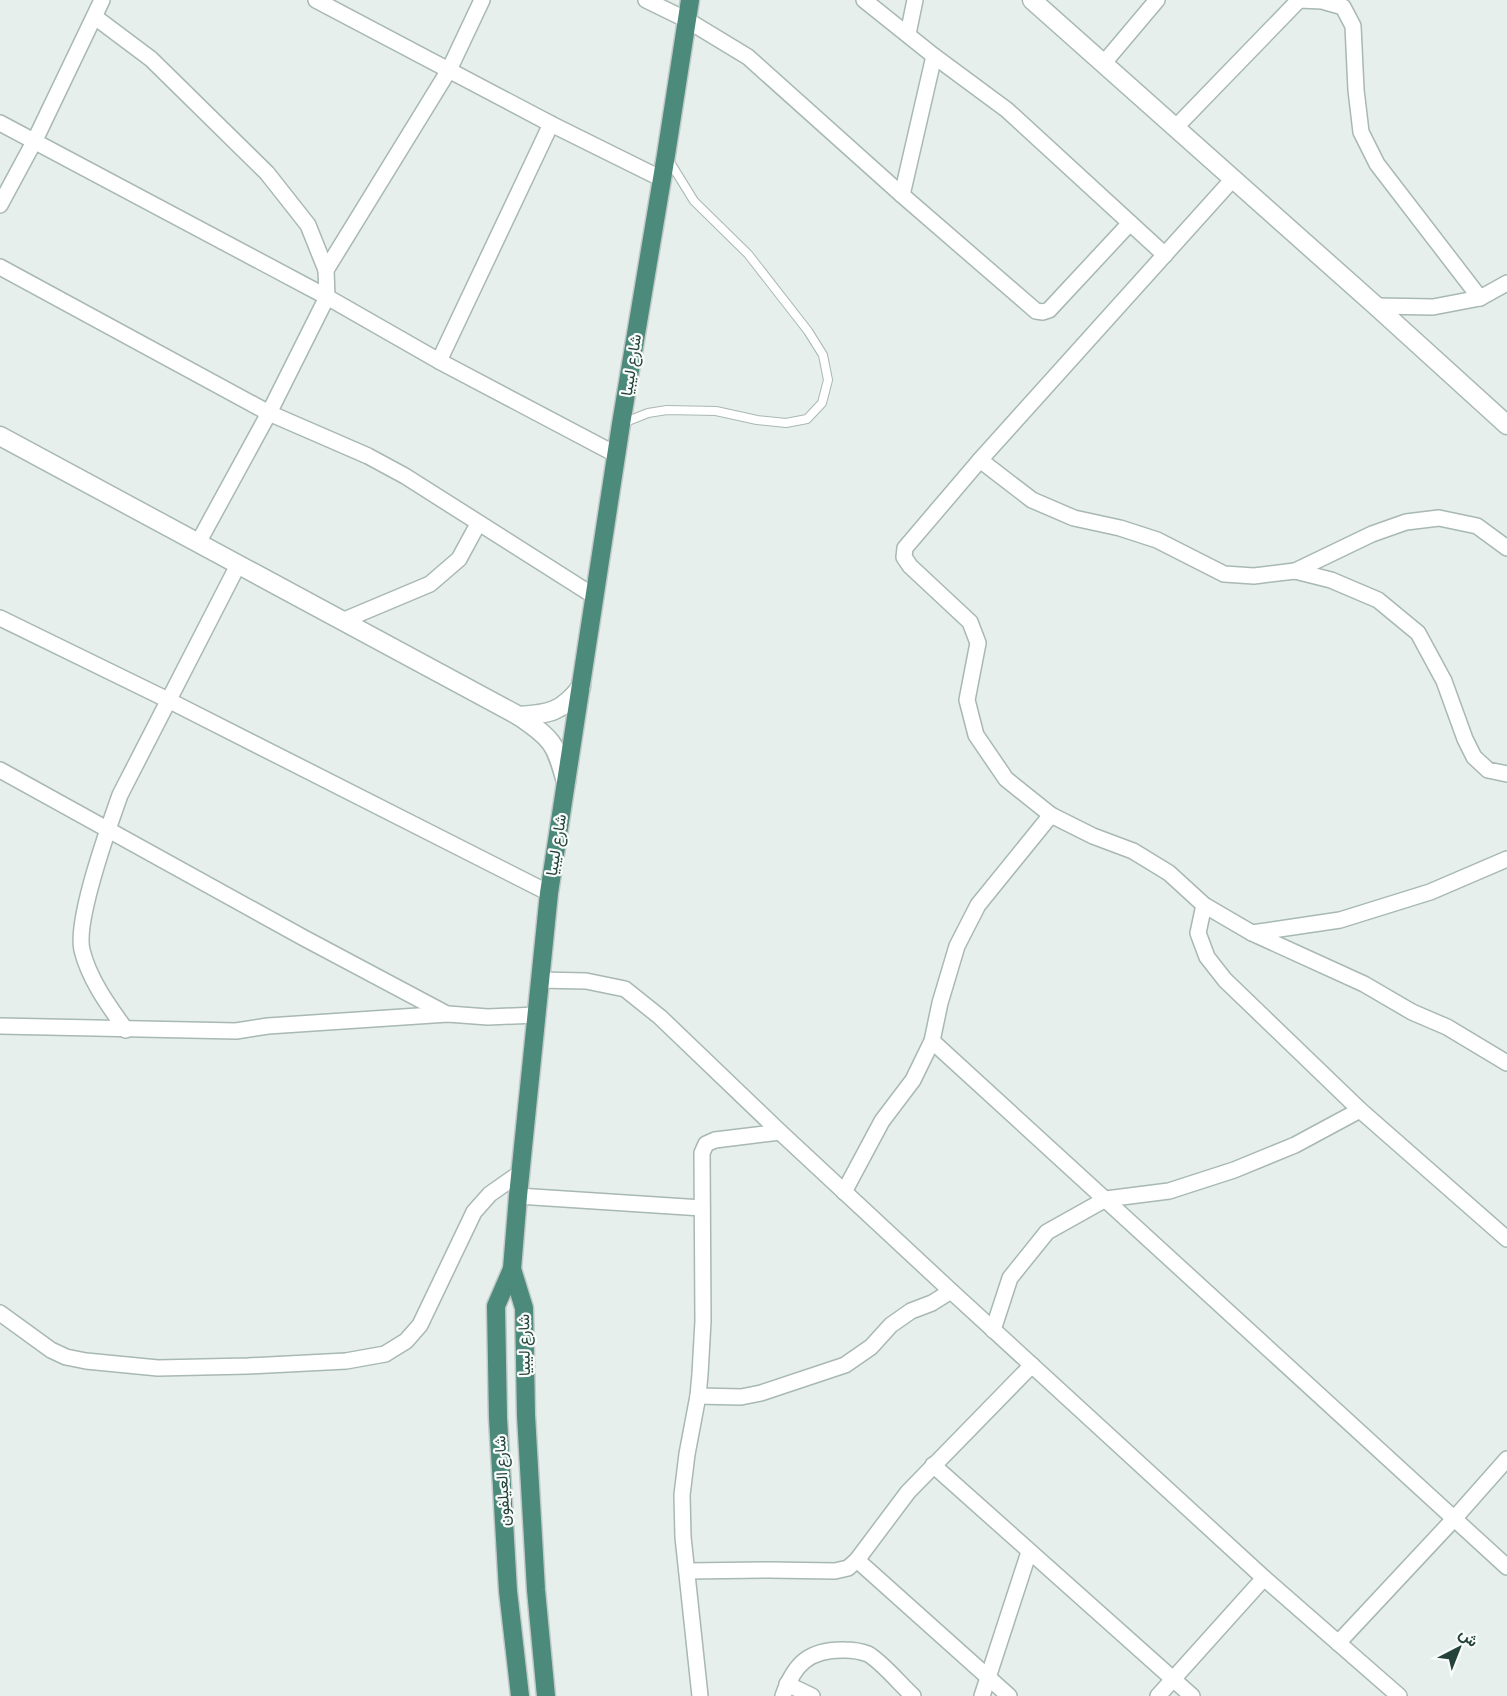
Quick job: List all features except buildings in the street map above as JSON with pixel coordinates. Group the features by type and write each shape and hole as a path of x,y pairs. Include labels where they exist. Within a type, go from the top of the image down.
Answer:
{"highway":[{"name":"شارع ليبيا","path":"546,1696 536,1590 526,1426 524,1308 512,1269 518,1196 549,893 621,424 690,0"},
{"name":"شارع العيلفون","path":"512,1269 496,1306 498,1418 508,1591 520,1696"}],"street":[{"path":"0,205 35,140 102,0"},
{"path":"316,0 551,124 662,179"},
{"path":"326,270 449,70 482,0"},
{"path":"646,0 687,20 748,57 1036,311 1049,310 1130,224"},
{"path":"864,0 1007,110 1165,255"},
{"path":"908,34 915,0"},
{"path":"1032,0 1507,425"},
{"path":"1103,64 1157,0"},
{"path":"1175,128 1299,0 1322,1 1343,8 1353,26 1360,132 1377,164 1480,298"},
{"path":"95,17 151,60 267,173 308,225 326,270 327,297 269,413 198,543"},
{"path":"902,195 934,56"},
{"path":"0,123 617,455"},
{"path":"439,361 551,124"},
{"path":"1233,180 980,460 905,548 904,557 910,566 970,622 978,643 967,700 976,735 1006,779 1051,815 1093,836 1133,851 1169,873 1204,905 1252,933 1364,984 1412,1012 1447,1027 1507,1063"},
{"path":"0,267 269,413 368,456 405,476 594,596"},
{"path":"1376,306 1433,306 1480,298 1507,283"},
{"path":"0,436 519,716 551,741 558,751 566,782"},
{"path":"980,460 1032,500 1074,518 1120,528 1157,540 1224,574 1254,576 1295,571 1372,534 1406,522 1439,518 1477,526 1507,548"},
{"path":"342,621 430,584 459,560 478,524"},
{"path":"126,1029 104,1000 81,948 81,926 120,795 238,565"},
{"path":"1295,571 1331,580 1378,600 1418,633 1444,681 1474,757 1488,770 1507,774"},
{"path":"0,618 168,700 549,893"},
{"path":"519,716 542,714 561,708 581,687"},
{"path":"0,770 402,992 448,1014"},
{"path":"844,1192 882,1121 913,1080 932,1041 940,1003 957,946 978,905 1051,815"},
{"path":"1252,933 1340,920 1430,892 1507,859"},
{"path":"1204,905 1198,933 1207,957 1225,980 1360,1110 1507,1239"},
{"path":"539,980 586,981 625,989 660,1017 993,1330 1264,1578 1399,1696"},
{"path":"0,1026 236,1031 268,1026 448,1014 488,1017 536,1015"},
{"path":"932,1041 1507,1567"},
{"path":"993,1330 1010,1278 1047,1232 1106,1198 1169,1191 1234,1170 1295,1144 1360,1110"},
{"path":"700,1696 682,1495 698,1396 703,1321 702,1153 706,1144 715,1140 780,1132"},
{"path":"0,1313 51,1350 66,1357 86,1361 158,1368 346,1361 385,1354 406,1341 420,1324 474,1212 490,1194 520,1173"},
{"path":"518,1196 702,1208"},
{"path":"698,1396 741,1397 761,1393 845,1365 871,1347 891,1325 911,1311 932,1303 951,1291"},
{"path":"687,1571 835,1571 848,1568 857,1560 892,1511 1032,1365"},
{"path":"1338,1642 1454,1520 1507,1459"},
{"path":"933,1466 1192,1696"},
{"path":"982,1696 1029,1552"},
{"path":"857,1560 1009,1696"},
{"path":"1158,1696 1264,1578"},
{"path":"812,1696 785,1690 800,1664 814,1654 836,1650 857,1650 870,1655 913,1696"}],"lane":[{"path":"621,424 648,413 667,410 716,411 786,423 807,419 822,403 828,380 823,355 808,331 748,254 694,201 666,155"}]}
